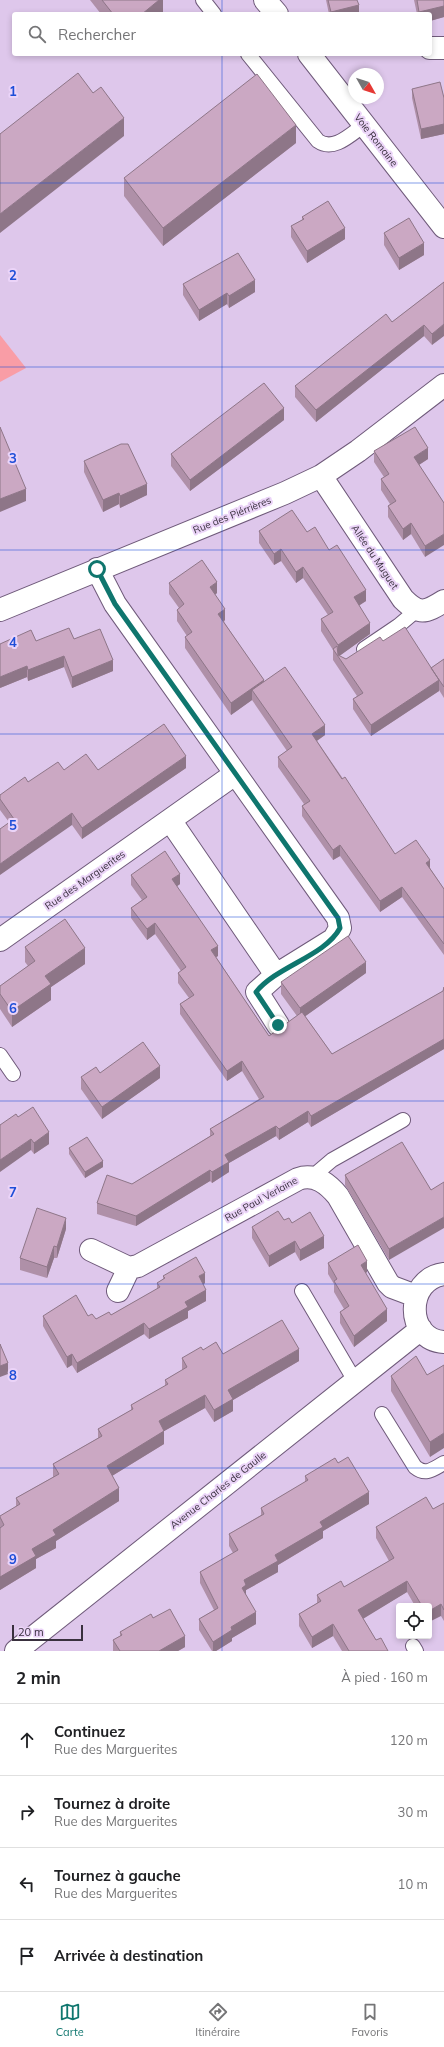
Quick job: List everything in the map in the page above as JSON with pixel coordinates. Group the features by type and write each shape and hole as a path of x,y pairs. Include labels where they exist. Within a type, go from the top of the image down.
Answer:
{"street":[{"path":"265,0 275,12"},
{"path":"432,48 444,48"},
{"name":"Voie Romaine","path":"316,56 364,125 444,226"},
{"name":"Rue des Piérrières","path":"0,610 284,493 321,476 358,451 444,385"},
{"name":"Allée du Muguet","path":"321,476 403,599 417,610"},
{"path":"97,569 115,604 338,918 340,928 334,938 276,975 256,992 278,1025"},
{"path":"417,610 424,611 432,609 444,601"},
{"name":"Rue des Marguerites","path":"0,940 235,774"},
{"path":"170,820 276,975"},
{"name":"Rue Paul Verlaine","path":"129,1268 147,1262 304,1176 312,1177 330,1187 338,1196 388,1283 392,1287 416,1296"},
{"path":"92,1250 129,1268 118,1291"},
{"path":"444,1274 432,1277 422,1286 416,1296 414,1311 421,1329 430,1337 444,1342"},
{"name":"Avenue Charles de Gaulle","path":"16,1651 421,1329"}],"lane":[{"path":"203,0 212,12"},
{"path":"250,56 318,141 323,144 335,144 364,125"},
{"path":"352,656 398,626 417,610"},
{"path":"0,1055 13,1074"},
{"path":"312,1177 332,1160 403,1120"},
{"path":"302,1291 355,1381"},
{"path":"382,1414 415,1467 421,1472 427,1472 444,1463"}],"shaded area":[{"path":"0,335 26,368 0,382"}],"building":[{"path":"102,0 159,0 144,12 111,12"},
{"path":"328,0 357,0 359,5 331,12"},
{"path":"417,0 444,0 444,6 419,12"},
{"path":"78,73 93,93 101,87 124,118 0,214 0,134"},
{"path":"257,74 296,125 163,228 124,178"},
{"path":"440,82 444,98 444,124 421,129 412,89"},
{"path":"328,201 345,228 307,251 291,226 304,219 302,217"},
{"path":"409,218 424,243 399,258 384,233"},
{"path":"238,253 255,280 229,296 227,293 199,310 183,284"},
{"path":"444,282 444,324 432,334 424,325 316,410 295,386 386,314 392,322"},
{"path":"264,383 284,408 190,480 171,454"},
{"path":"0,427 26,489 0,499"},
{"path":"415,427 428,448 414,457 444,503 444,534 425,546 411,523 403,529 388,506 396,501 381,479 389,474 374,451"},
{"path":"121,444 128,444 147,484 120,496 119,493 103,500 84,461"},
{"path":"292,510 307,532 315,527 329,550 337,545 366,590 354,597 370,623 338,645 321,619 333,612 303,567 296,572 281,549 274,554 259,531"},
{"path":"202,560 217,582 210,587 225,609 218,614 264,680 231,703 185,637 192,632 177,610 184,604 169,583"},
{"path":"405,627 439,680 371,725 353,699 363,693 333,649 337,646 338,655 346,659 380,637 383,641"},
{"path":"69,628 74,639 100,629 113,660 72,677 64,656 28,670 27,666 0,677 0,644 31,630 36,641"},
{"path":"444,659 444,687 431,668"},
{"path":"285,667 325,725 312,734 342,779 345,777 395,854 416,840 430,860 426,863 444,889 444,944 402,887 380,901 340,845 333,850 302,806 310,801 278,757 292,747 252,690"},
{"path":"164,724 186,756 82,828 72,813 0,864 0,829 14,819 0,799 0,795 25,777 28,782 58,762 64,770 86,754 98,770"},
{"path":"165,851 180,874 172,879 218,946 211,950 269,1036 302,1012 332,1054 443,991 444,987 444,1039 311,1116 308,1111 279,1129 276,1126 225,1155 229,1162 212,1172 210,1170 136,1216 97,1203 107,1175 132,1184 214,1134 210,1129 264,1097 242,1061 227,1071 180,1004 194,995 178,973 186,967 155,923 147,929 131,908 147,897 131,875"},
{"path":"65,919 85,948 45,976 51,984 12,1011 0,994 0,986 35,961 25,947"},
{"path":"348,936 366,962 300,1008 281,982"},
{"path":"143,1042 160,1066 102,1107 81,1077 96,1067 100,1073"},
{"path":"33,1107 49,1132 34,1143 31,1139 0,1160 0,1125 16,1114 18,1117"},
{"path":"87,1137 103,1161 85,1172 69,1148"},
{"path":"402,1142 431,1190 444,1182 444,1217 389,1249 345,1175"},
{"path":"37,1208 66,1218 57,1247 54,1246 47,1267 20,1258"},
{"path":"278,1211 284,1220 289,1218 292,1223 310,1212 324,1236 300,1250 295,1241 269,1256 252,1227"},
{"path":"358,1245 367,1261 361,1265 387,1309 354,1336 340,1312 349,1306 334,1281 337,1279 328,1263"},
{"path":"196,1257 205,1273 199,1276 206,1290 185,1302 188,1307 149,1329 144,1323 77,1363 72,1354 67,1357 43,1316 76,1295 88,1316 92,1314 96,1319 109,1312 111,1315 160,1287 157,1283 165,1278 163,1276"},
{"path":"282,1320 299,1349 228,1390 233,1399 214,1410 205,1395 159,1421 164,1431 107,1466 119,1488 53,1530 56,1535 32,1549 36,1556 0,1577 0,1528 4,1525 0,1516 20,1504 16,1498 59,1474 53,1464 102,1436 98,1429 133,1409 131,1405 168,1384 165,1380 187,1367 182,1358 201,1347 203,1350 216,1342 223,1354"},
{"path":"0,1344 8,1363 0,1366"},
{"path":"416,1356 427,1375 444,1365 444,1433 430,1442 391,1376"},
{"path":"348,1457 369,1492 320,1522 323,1527 275,1555 278,1561 244,1580 246,1585 242,1588 256,1612 231,1627 232,1630 213,1642 199,1619 218,1608 200,1572 238,1550 229,1534 264,1514 261,1508 308,1480 305,1476 335,1458 338,1463"},
{"path":"426,1497 433,1509 444,1503 444,1610 441,1604 432,1609 432,1603 420,1603 407,1581 358,1610 376,1640 381,1638 388,1651 349,1651 333,1624 312,1637 299,1614 321,1601 317,1595 341,1581 344,1587 394,1558 376,1527"},
{"path":"170,1609 185,1636 159,1651 120,1651 113,1640 122,1635 120,1632 151,1614 153,1618"}],"route":[{"path":"97,569 115,604 338,918 340,928 334,938 276,975 261,986 256,992 278,1025"}]}
